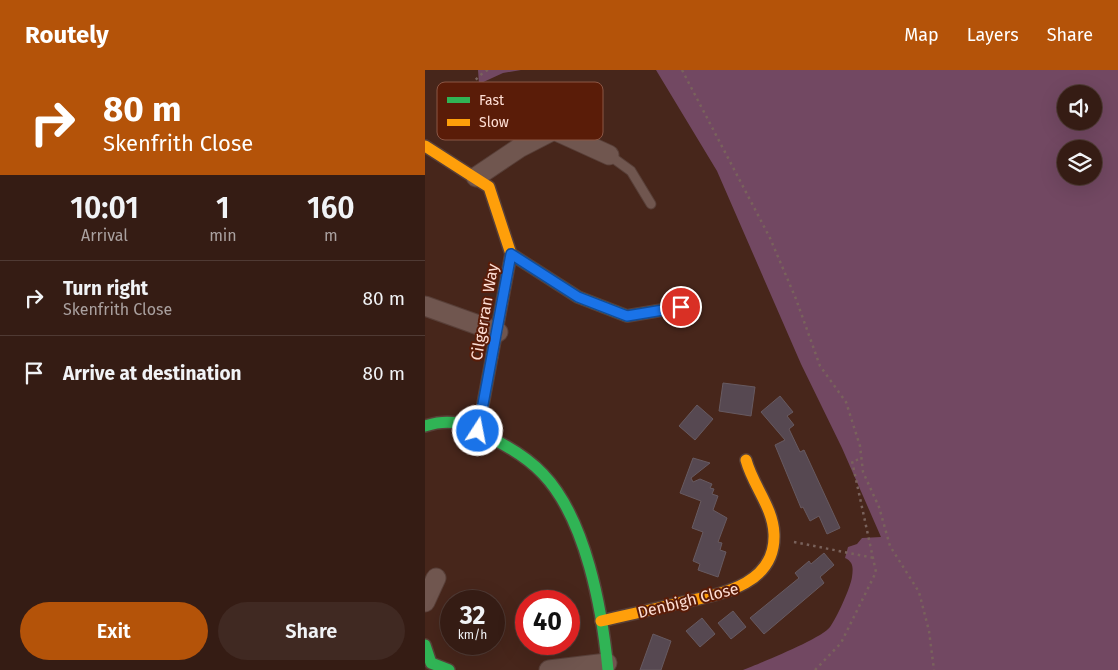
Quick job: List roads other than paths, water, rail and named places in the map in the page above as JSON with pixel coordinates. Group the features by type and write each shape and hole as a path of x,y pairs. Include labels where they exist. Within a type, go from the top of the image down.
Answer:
{"street":[{"path":"476,177 519,148 535,140"},
{"path":"576,140 609,155"},
{"name":"Cilgerran Way","path":"425,146 489,187 511,254 478,431"},
{"path":"511,254 578,297 627,316 681,307"},
{"path":"425,306 497,332"},
{"path":"425,426 449,420 478,431 510,448 547,478 572,521 588,565 601,622 607,667 549,670"},
{"name":"Denbigh Close","path":"601,622 729,592 747,585 761,574 770,559 774,538 772,521 767,504 746,484 746,460"},
{"path":"426,650 431,663 449,670"}],"lane":[{"path":"609,155 631,171 651,204"}]}
